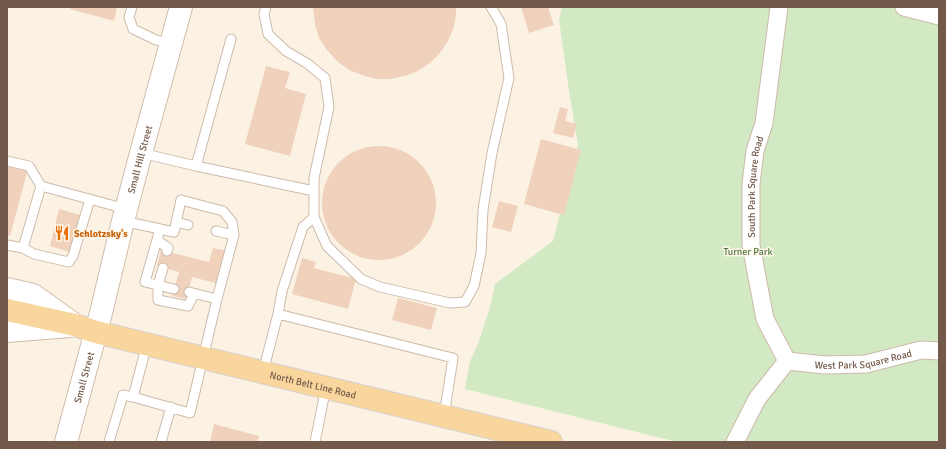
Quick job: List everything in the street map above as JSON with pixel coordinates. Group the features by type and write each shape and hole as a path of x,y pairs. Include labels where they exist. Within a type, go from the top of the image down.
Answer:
{"main road":[{"name":"North Belt Line Road","path":"7,310 75,326 99,322 147,344 444,416 519,438 551,442"}],"street":[{"name":"Small Hill Street","path":"99,322 141,153 181,7"},
{"name":"South Park Square Road","path":"779,7 764,124 755,151 751,184 751,245 765,319 787,361"},
{"path":"904,7 939,16"},
{"name":"North Belt Line Road","path":"7,288 33,295 75,326"},
{"name":"Small Street","path":"66,442 99,322"},
{"path":"7,331 75,326"},
{"name":"West Park Square Road","path":"787,361 825,365 866,364 921,350 939,351"},
{"path":"735,442 757,399 787,361"}],"lane":[{"path":"132,7 129,17 132,29 156,40 171,44"},
{"path":"266,7 264,14 268,34 286,52 308,64 325,78 329,107 314,178 314,217 327,246 361,279 380,287 450,303 465,302 474,286 481,253 482,210 492,153 509,78 502,24 491,7"},
{"path":"196,166 231,39"},
{"path":"141,153 314,191"},
{"path":"7,161 29,166 41,186 90,199 160,229 174,232 181,200 223,211 232,222 234,235 190,413 124,395 109,442"},
{"path":"23,248 41,186"},
{"path":"7,245 23,248 34,254 69,262 73,256 90,199"},
{"path":"263,372 278,314 282,291 303,227 314,217"},
{"path":"176,222 188,225"},
{"path":"160,229 145,282 174,290"},
{"path":"216,231 234,235"},
{"path":"157,240 168,248 167,251"},
{"path":"163,268 158,285 158,300 188,306 191,293 217,299"},
{"path":"278,314 453,358 444,416"},
{"path":"133,397 147,344"},
{"path":"315,442 326,387"},
{"path":"161,442 171,407"}],"green space":[{"name":"Turner Park","path":"562,7 939,7 939,442 677,442 465,389 470,361 478,344 490,307 495,284 553,241 578,145 559,20"}],"building":[{"path":"71,7 117,7 114,21 70,9"},
{"path":"313,7 456,7 456,14 454,27 448,41 440,53 430,63 418,71 405,76 390,79 376,79 349,70 337,61 327,50 319,38 315,24"},
{"path":"521,7 548,7 554,25 529,33"},
{"path":"266,66 290,72 285,88 306,94 290,156 245,144"},
{"path":"560,107 568,109 565,121 577,124 573,138 553,133"},
{"path":"541,139 581,150 564,215 524,204"},
{"path":"379,146 390,147 401,151 411,156 419,163 426,171 431,181 435,192 435,214 431,225 426,235 419,243 411,250 401,255 390,259 379,260 368,259 357,255 347,250 339,243 332,235 327,225 323,214 322,203 323,192 327,181 332,171 339,163 347,156 357,151 368,147"},
{"path":"7,164 28,169 10,236 7,235"},
{"path":"499,201 518,206 511,232 492,227"},
{"path":"59,209 80,215 70,252 50,246"},
{"path":"213,248 227,251 219,284 192,277 187,299 172,296 179,272 157,266 161,250 209,262"},
{"path":"302,258 316,262 314,268 356,279 348,309 292,294"},
{"path":"398,298 437,308 431,330 392,320"},
{"path":"214,424 259,436 257,442 210,442"}],"place":[{"name":"Schlotzsky's","path":"62,233"}]}
